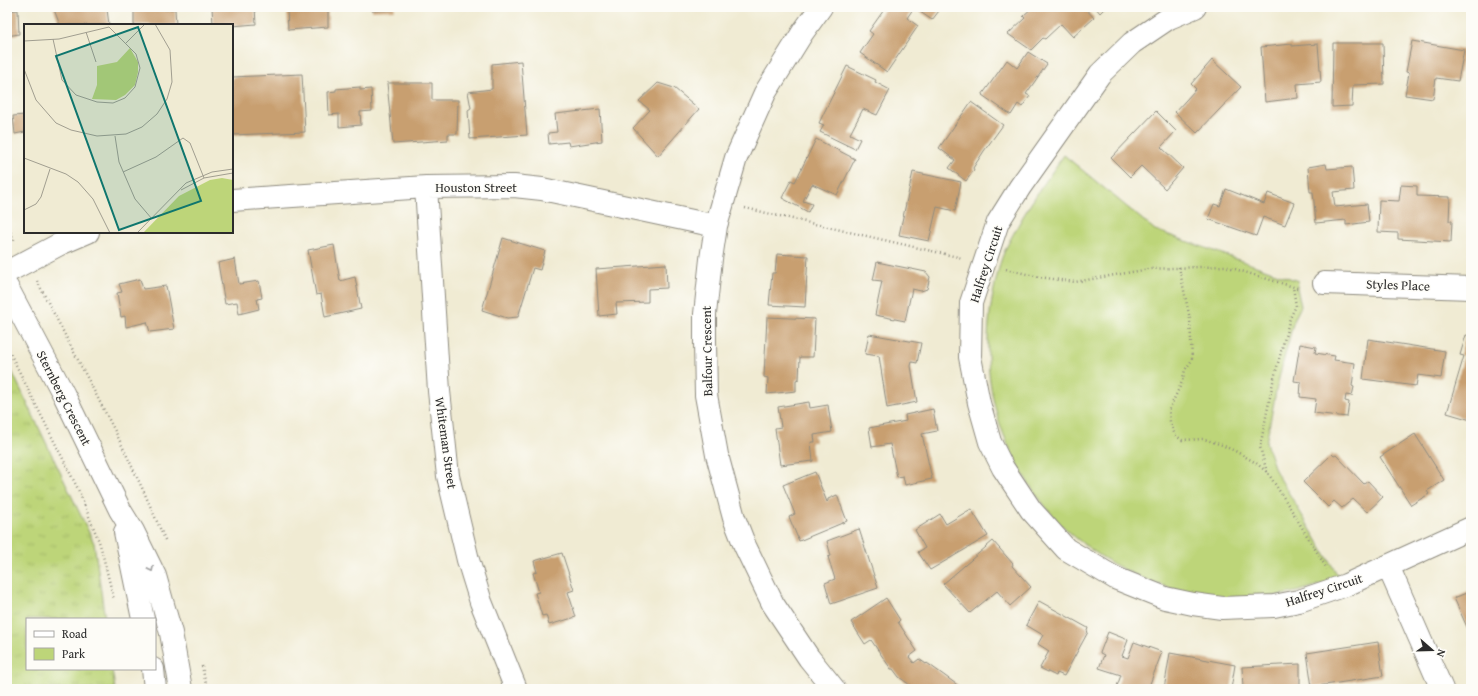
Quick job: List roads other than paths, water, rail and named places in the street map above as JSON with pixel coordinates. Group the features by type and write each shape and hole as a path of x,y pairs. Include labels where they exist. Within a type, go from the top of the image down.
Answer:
{"street":[{"name":"Balfour Crescent","path":"820,7 765,93 736,158 716,226 705,314 706,395 717,455 734,518 745,546 773,604 809,658 834,689"},
{"name":"Halfrey Circuit","path":"1195,7 1169,18 1132,43 1100,74 1020,187 998,222 971,303 970,356 974,383 988,436 1003,468 1031,510 1066,549 1115,578 1165,598 1222,608 1274,606 1299,601 1346,585 1471,528"},
{"name":"Houston Street","path":"233,200 426,187 514,186 542,189 716,226"},
{"name":"Whiteman Street","path":"426,187 439,391 448,476 468,560 481,602 516,689"},
{"path":"7,272 60,244 86,233"},
{"name":"Styles Place","path":"1324,283 1471,288"},
{"name":"Sternberg Crescent","path":"7,287 64,395 120,510 133,531 154,576 171,633 181,689"},
{"name":"Sternberg Crescent","path":"120,510 143,618"},
{"path":"1388,566 1442,689"},
{"path":"153,670 155,689"}]}
